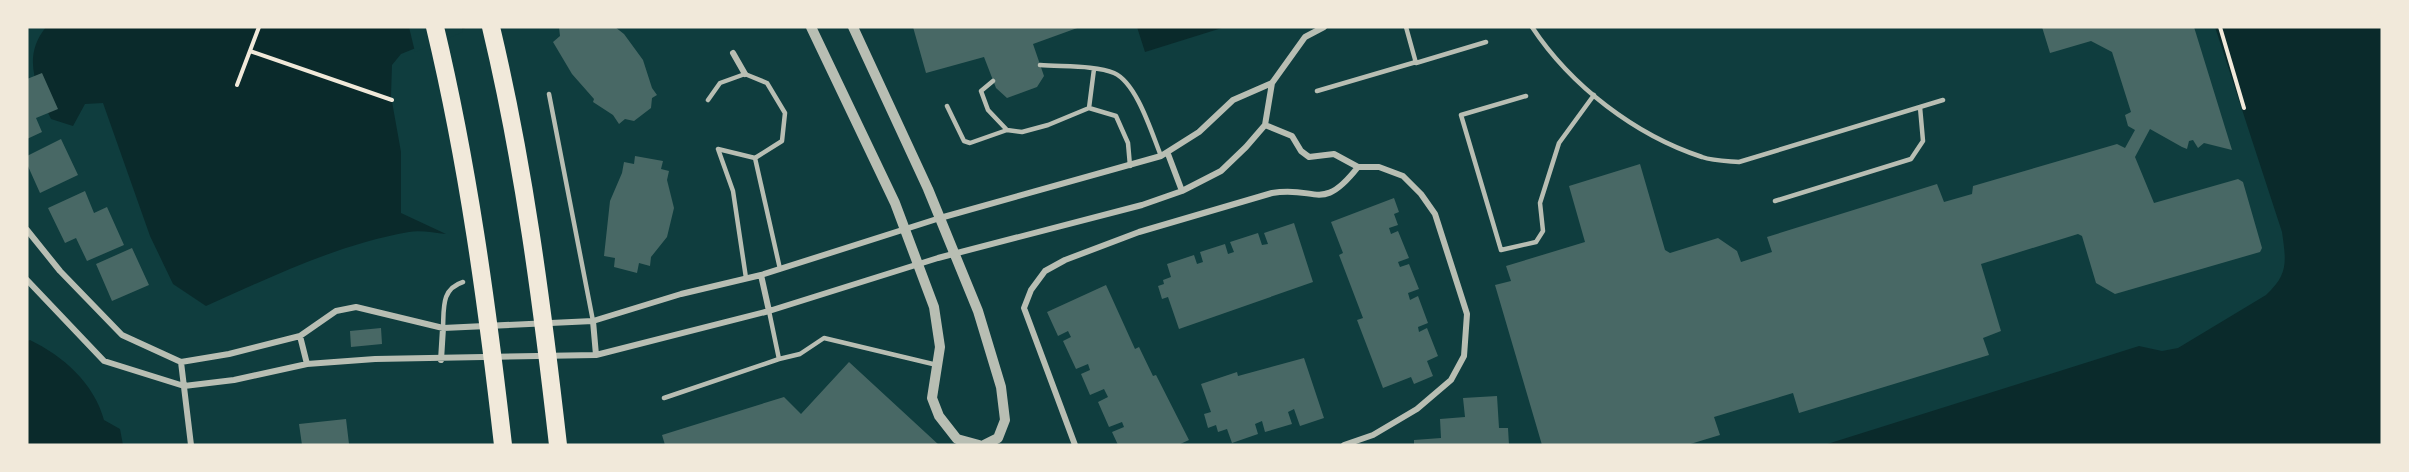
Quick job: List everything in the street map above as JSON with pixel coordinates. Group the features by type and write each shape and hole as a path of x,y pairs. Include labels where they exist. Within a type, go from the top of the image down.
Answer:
{"highway":[{"path":"435,27 460,142 480,253 503,445"},
{"path":"491,27 511,113 530,219 558,445"}],"street":[{"path":"811,27 906,229 934,306 940,347 932,398 939,416 957,439 979,445"},
{"path":"853,27 940,218 978,311 1001,387 1005,420 998,438 984,445"},
{"path":"27,280 104,361 184,386 234,380 307,364 375,359 441,360 596,355 769,311 918,264 1142,205 1182,191 1221,171 1265,125 1272,83 1305,37 1324,27"},
{"path":"733,53 745,74"},
{"path":"27,230 60,271 122,335 181,362 229,354 300,336 336,311 356,307 443,328 593,321 681,294 761,275 940,218 1164,155 1198,132 1233,100 1272,83"},
{"path":"1265,125 1292,136 1301,151 1309,157 1334,154 1358,167 1379,167 1403,176 1421,194 1435,214 1467,314 1464,356 1451,380 1417,409 1373,435 1344,445"},
{"path":"1164,155 1182,191"},
{"path":"1075,445 1024,308 1030,290 1044,271 1065,260 1139,232 1272,193 1292,189 1308,195 1327,195 1344,185 1358,167"},
{"path":"761,275 769,311"},
{"path":"593,321 596,355"},
{"path":"441,360 443,328"},
{"path":"300,336 307,364"},
{"path":"181,362 190,445"}],"lane":[{"path":"1406,27 1416,62"},
{"path":"1532,27 1571,76 1594,95 1658,139 1704,158 1739,162 1943,100"},
{"path":"1317,91 1486,42"},
{"path":"1040,65 1113,72 1136,96 1164,155"},
{"path":"1089,108 1094,69"},
{"path":"708,100 720,83 745,74 767,83 784,113 782,141 755,158 718,149 733,191 746,278"},
{"path":"993,81 981,91 988,110 1006,130"},
{"path":"549,94 593,321"},
{"path":"1526,96 1461,115 1501,250 1536,242 1543,231 1540,203 1559,143 1594,95"},
{"path":"947,106 964,141 970,143 1006,130 1022,132 1039,127 1089,108 1116,116 1128,143 1130,166"},
{"path":"1775,201 1911,159 1923,141 1920,107"},
{"path":"755,158 780,269"},
{"path":"443,328 445,297 451,288 463,282"},
{"path":"769,311 779,359"},
{"path":"664,398 800,354 824,338 938,365"}],"path":[{"path":"237,85 259,27"},
{"path":"2220,27 2244,108"},
{"path":"250,51 392,100"}],"water":[{"path":"46,27 468,27 401,54 392,65 391,96 401,152 401,213 446,234 423,231 383,237 331,253 206,306 173,284 150,236 103,103 85,104 73,126 51,119 37,84 33,62 38,39"},
{"path":"1137,27 1225,27 1145,52"},
{"path":"2215,27 2382,27 2382,445 1824,445 2139,346 2162,351 2178,348 2266,295 2279,280 2284,266 2282,232"},
{"path":"30,340 54,354 76,372 93,394 104,420 120,429 123,445 27,445 27,341"}],"pier":[{"path":"409,27 462,27 463,32 415,52"}],"building":[{"path":"559,27 615,27 624,34 643,60 652,88 657,95 652,98 651,108 634,121 625,119 619,124 613,115 593,102 594,99 572,74 553,42 560,36"},
{"path":"913,27 1080,27 1033,44 1044,76 1037,87 1007,98 996,88 984,57 926,73"},
{"path":"2042,27 2194,27 2232,150 2204,143 2198,148 2193,140 2189,141 2187,149 2150,129 2135,157 2154,203 2238,179 2243,182 2262,248 2260,252 2115,294 2096,283 2082,236 2078,234 1981,264 2001,331 1983,338 1989,355 1799,413 1793,393 1714,417 1720,435 1687,445 1542,445 1495,285 1511,281 1506,266 1585,242 1569,186 1640,164 1665,250 1670,253 1718,238 1737,251 1741,262 1772,252 1767,237 1937,184 1944,202 1972,194 1973,186 2117,144 2125,148 2135,130 2128,126 2125,115 2131,112 2112,52 2091,41 2050,53"},
{"path":"42,73 58,109 36,118 42,132 27,139 27,79"},
{"path":"61,139 78,175 40,193 27,164 27,156"},
{"path":"635,156 663,161 661,169 669,171 667,180 674,208 667,237 651,257 650,266 639,263 637,273 614,267 615,258 604,256 610,201 622,173 624,162 634,164"},
{"path":"85,191 94,213 107,207 124,245 87,261 76,238 65,243 48,208"},
{"path":"1394,198 1399,212 1394,214 1398,225 1389,228 1391,234 1398,231 1409,258 1398,262 1400,267 1409,264 1419,289 1408,293 1410,300 1418,296 1428,323 1418,327 1419,332 1427,328 1438,356 1427,361 1433,376 1414,384 1411,377 1383,388 1357,320 1363,318 1339,255 1343,253 1331,222"},
{"path":"1294,223 1313,282 1179,329 1168,297 1162,299 1158,286 1164,284 1163,280 1171,277 1167,264 1194,255 1197,264 1203,262 1200,252 1225,244 1228,254 1234,252 1230,242 1258,233 1262,245 1268,244 1264,233"},
{"path":"132,248 149,285 112,301 96,264"},
{"path":"1106,285 1135,349 1139,347 1153,376 1156,375 1189,440 1178,445 1118,445 1112,432 1124,427 1122,422 1109,427 1098,402 1108,397 1104,389 1090,395 1081,374 1090,370 1088,364 1076,369 1063,341 1071,337 1068,331 1058,336 1047,312"},
{"path":"381,328 382,344 351,347 350,331"},
{"path":"1304,358 1324,418 1300,426 1294,409 1288,412 1292,424 1265,432 1262,421 1255,424 1258,434 1232,443 1227,429 1218,432 1216,425 1208,428 1204,414 1211,412 1201,384 1237,372 1238,376"},
{"path":"849,362 939,445 665,445 662,435 784,397 801,414"},
{"path":"1497,396 1499,428 1508,428 1509,445 1414,445 1414,440 1441,438 1440,419 1465,417 1463,398"},
{"path":"346,419 349,444 302,445 299,424"}]}
